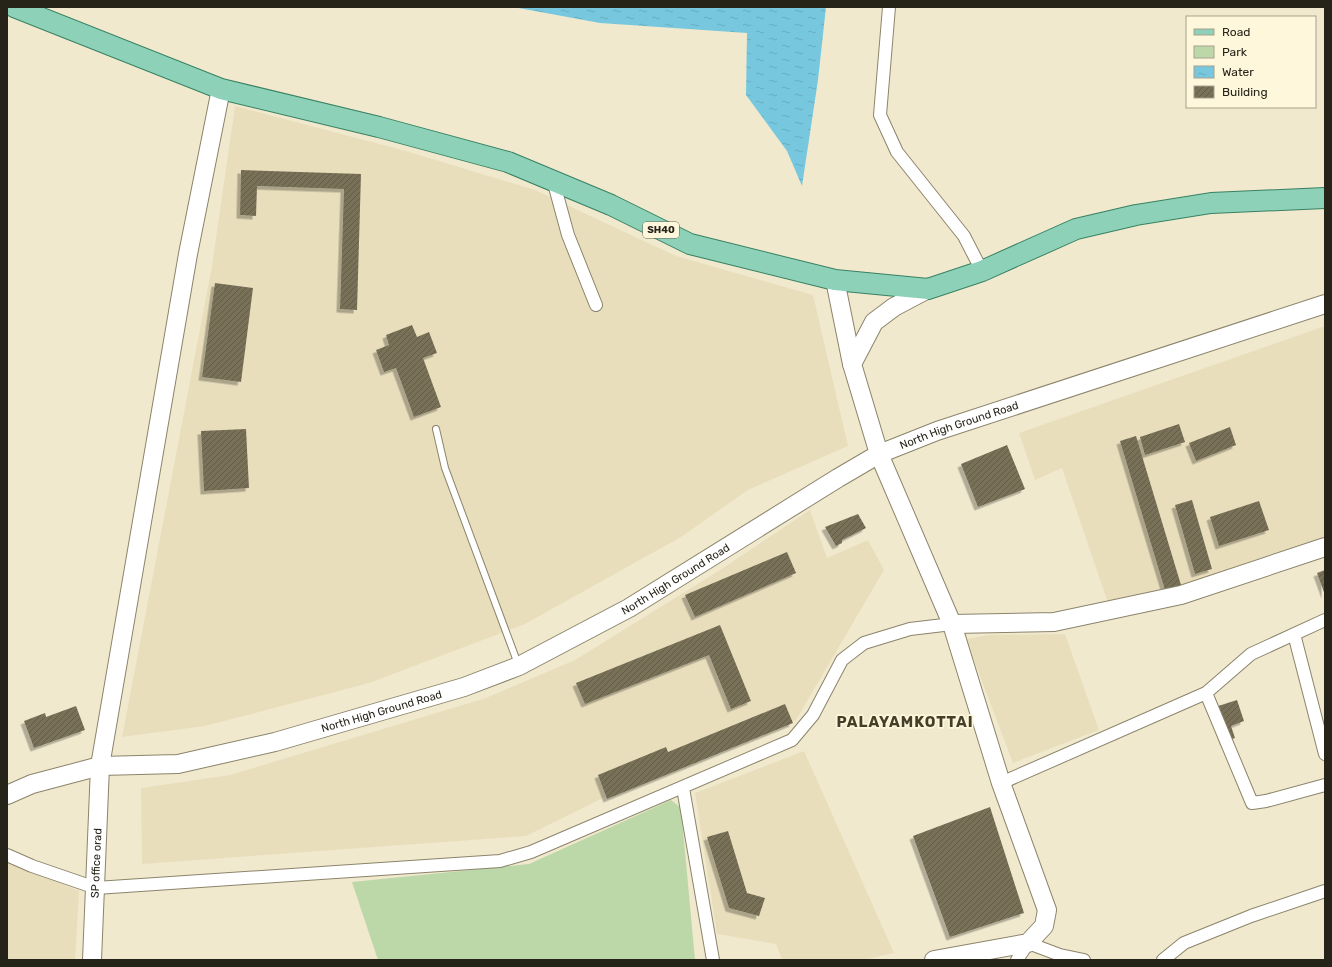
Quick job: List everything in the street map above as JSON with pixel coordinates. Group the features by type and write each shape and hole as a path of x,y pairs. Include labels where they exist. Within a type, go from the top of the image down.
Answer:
{"main road":[{"name":"SH40","path":"14,7 221,89 379,127 508,162 612,204 690,244 835,280 928,289 982,271 1076,230 1136,215 1211,203 1325,198"},
{"name":"SP office orad","path":"92,960 100,766 187,262 221,89"},
{"path":"835,280 852,364 879,454 952,624 1001,783 1046,910 1044,926 1028,943 934,960"},
{"path":"852,364 874,322 894,307 928,289"},
{"name":"North High Ground Road","path":"7,795 32,784 100,766 178,764 275,742 464,687 519,666 628,608 879,454 937,431 1325,304"},
{"path":"952,624 1054,622 1181,595 1325,547"}],"street":[{"path":"889,7 880,115 897,152 964,236 982,271"},
{"path":"553,180 568,235 596,305"},
{"path":"1001,783 1206,693 1251,654 1325,620"},
{"path":"7,855 32,866 96,888 500,861 531,852 792,740 813,715 842,660 864,643 910,629 952,624"},
{"path":"1294,634 1325,754"},
{"path":"1206,693 1252,803 1266,801 1325,785"},
{"path":"683,788 713,960"},
{"path":"1163,960 1184,943 1251,916 1325,891"},
{"path":"1017,960 1028,943 1060,955 1084,960"}],"lane":[{"path":"436,429 445,468 519,666"}],"shaded area":[{"path":"235,106 406,151 535,190 676,256 813,295 848,446 748,490 681,537 525,624 369,683 205,726 122,737 212,266"},
{"path":"1325,326 1325,541 1188,589 1109,606 1062,468 1035,480 1019,433"},
{"path":"810,510 827,558 868,540 884,570 796,720 605,797 526,836 142,864 141,788 230,775 486,698 575,660 720,570"},
{"path":"1065,634 1099,730 1013,763 966,639 988,635"},
{"path":"804,751 894,953 863,960 782,960 776,944 717,934 695,793"},
{"path":"7,861 79,891 75,960 7,960"}],"green space":[{"path":"671,800 681,808 695,960 378,960 352,882 529,864"}],"water":[{"path":"513,7 826,7 818,80 802,186 787,151 746,95 747,33 600,23"}],"building":[{"path":"241,170 361,174 357,310 340,309 344,189 257,186 256,216 240,215"},
{"path":"215,283 253,288 241,382 202,377"},
{"path":"412,325 417,337 429,332 437,353 423,358 441,407 414,417 396,368 384,372 376,350 389,345 386,335"},
{"path":"1179,424 1185,442 1145,455 1140,437"},
{"path":"1230,427 1236,445 1196,461 1189,443"},
{"path":"246,429 249,488 204,491 201,431"},
{"path":"1136,436 1181,585 1165,590 1120,441"},
{"path":"1007,445 1025,489 978,507 961,464"},
{"path":"1192,500 1212,569 1195,574 1175,505"},
{"path":"1259,501 1269,530 1219,546 1210,517"},
{"path":"858,514 866,528 842,540 842,543 836,546 825,527"},
{"path":"787,552 796,573 695,617 685,595"},
{"path":"1325,570 1325,595 1317,573"},
{"path":"720,625 751,701 731,709 709,655 585,704 576,683"},
{"path":"1237,700 1244,721 1231,726 1235,738 1224,742 1212,708"},
{"path":"785,704 793,723 607,799 598,775 666,747 668,752"},
{"path":"76,706 85,730 34,748 24,721 45,713 46,717"},
{"path":"990,807 1024,913 950,937 913,836"},
{"path":"728,831 747,893 765,898 759,916 729,908 707,837"}],"district":[{"name":"PALAYAMKOTTAI","path":"905,722"}]}
